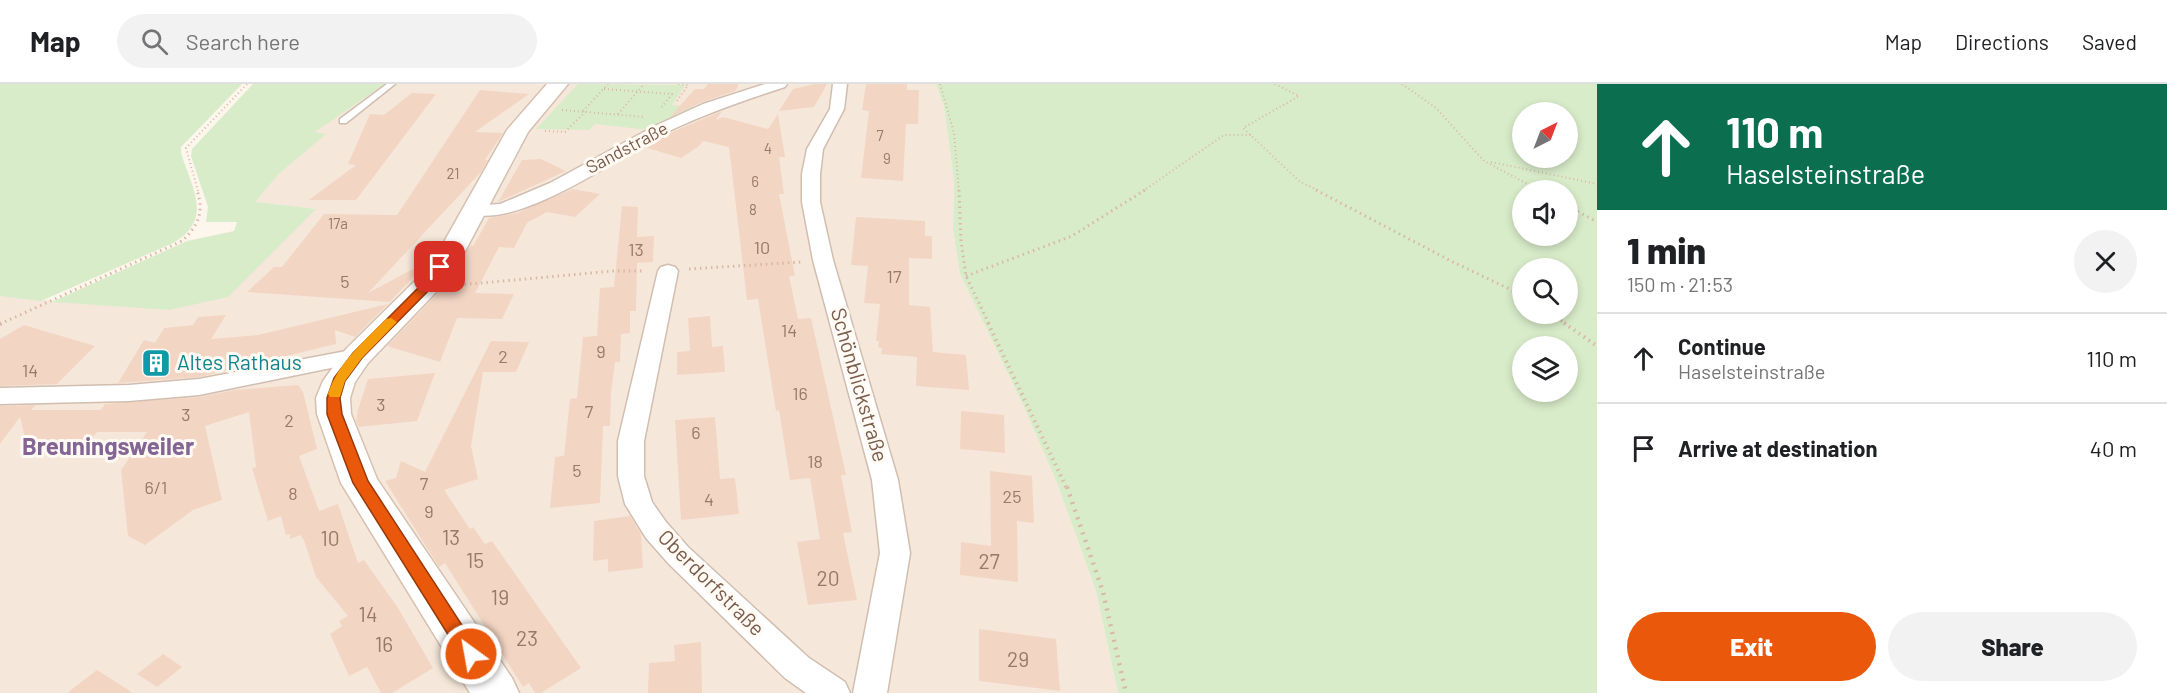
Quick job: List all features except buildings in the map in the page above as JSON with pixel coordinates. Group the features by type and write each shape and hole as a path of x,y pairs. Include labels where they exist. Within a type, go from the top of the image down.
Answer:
{"street":[{"path":"496,693 360,483 334,414 333,398 339,381 357,356 428,284 452,251 518,130 558,84"},
{"name":"Sandstraße","path":"475,210 503,209 556,187 657,123 780,84"},
{"name":"Schönblickstraße","path":"840,84 837,109 815,149 810,174 814,224 885,480 895,553 870,693"},
{"name":"Oberdorfstraße","path":"668,271 631,441 631,476 639,504 656,530 678,555 797,668 833,693"},
{"path":"0,396 129,393 198,387 357,356"}],"lane":[{"path":"343,121 391,84"}],"path":[{"path":"0,324 182,241 194,232 201,222 202,209 186,148 247,84"},
{"path":"565,132 608,84"},
{"path":"618,114 644,84"},
{"path":"675,104 688,85 678,84"},
{"path":"940,84 949,108 959,182 960,251 966,276 1064,480 1103,592 1126,693"},
{"path":"1275,84 1299,96 1243,128 1299,181 1451,261 1512,290"},
{"path":"1402,84 1436,108 1484,161 1520,180"},
{"path":"562,110 618,114 657,123 672,94 604,88"},
{"path":"966,276 1072,236 1139,194 1224,135 1251,135"},
{"path":"1484,161 1597,184"},
{"path":"1578,212 1597,222"},
{"path":"456,285 613,271 668,271 823,260"},
{"path":"1566,324 1597,346"}],"shaded area":[{"path":"385,84 936,84 944,107 954,181 953,230 960,274 1023,405 1057,483 1096,591 1118,693 0,693 0,296 169,310 316,209 254,203 278,175 325,134 314,132"}],"green space":[{"path":"0,84 242,84 181,147 196,202 193,224 186,234 173,243 41,301 0,296"},
{"path":"253,84 385,84 315,132 326,134 279,174 255,202 316,209 228,297 169,310 52,302 187,241 234,231 237,222 206,222 208,207 191,156 192,149"},
{"path":"578,84 685,85 672,105 696,107 648,130 595,124 589,130 536,129"},
{"path":"936,84 1597,84 1597,693 1118,693 1096,591 1057,483 1023,405 960,274 953,230 954,181 944,107"}],"slow traffic":[{"path":"335,394 339,381 357,356 391,322"}],"place":[{"name":"Altes Rathaus","path":"156,363"}],"district":[{"name":"Breuningsweiler","path":"108,447"}],"route":[{"path":"440,267 428,284 357,356 339,381 333,398 334,414 360,483 471,654"}]}
